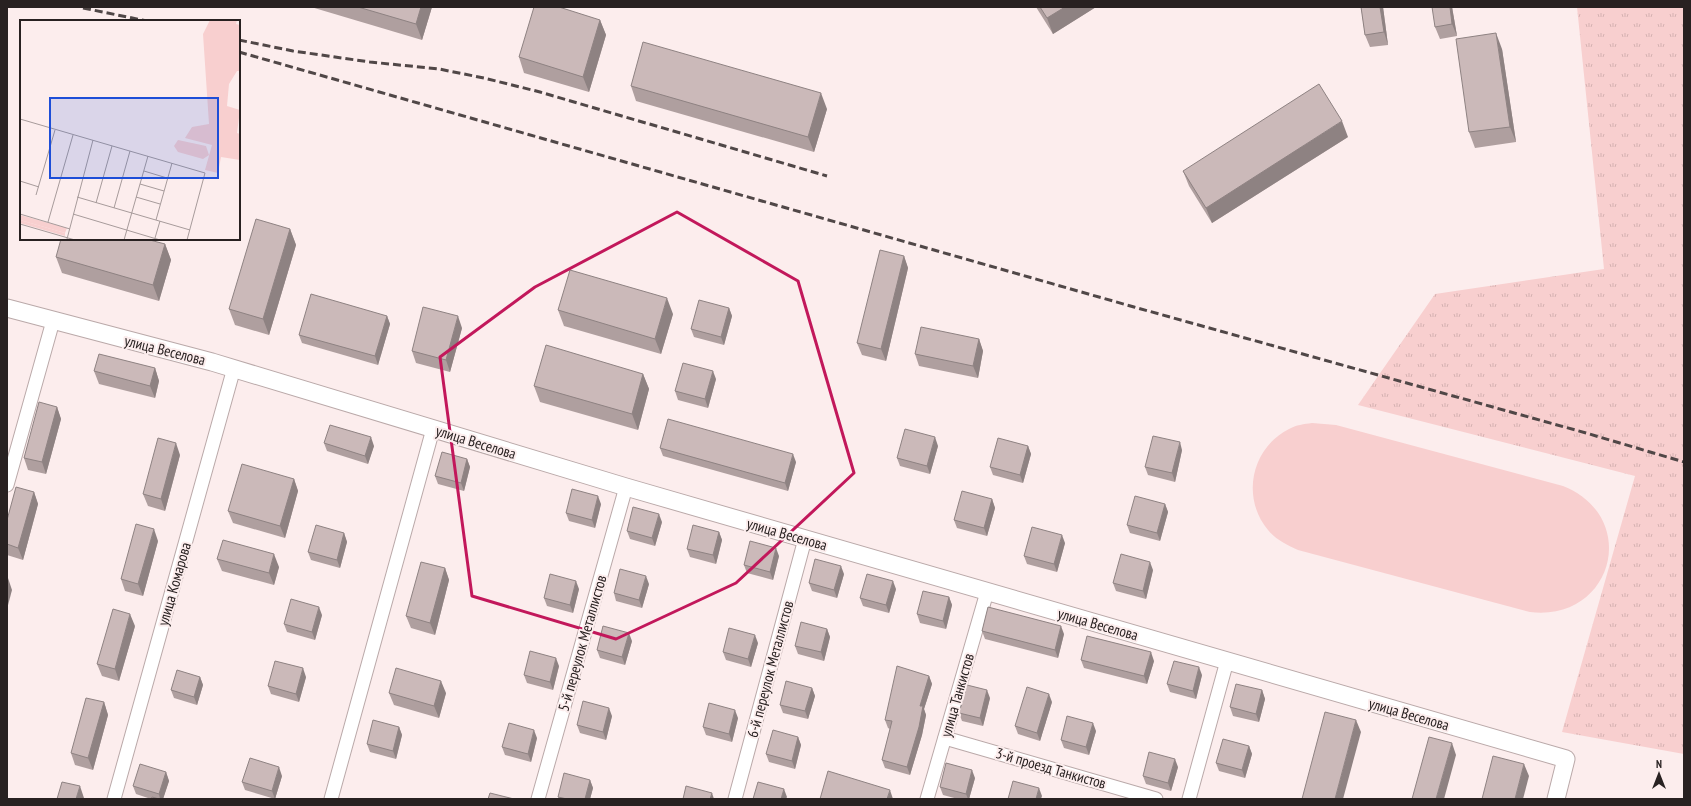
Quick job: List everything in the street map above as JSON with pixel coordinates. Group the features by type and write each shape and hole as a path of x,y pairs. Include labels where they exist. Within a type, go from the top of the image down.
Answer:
{"street":[{"name":"улица Веселова","path":"7,308 234,368 626,487 1566,759 1556,799"},
{"path":"7,485 53,321"},
{"name":"улица Комарова","path":"114,799 234,368"},
{"path":"331,799 433,429"},
{"name":"5-й переулок Металлистов","path":"538,799 626,487"},
{"name":"6-й переулок Металлистов","path":"735,799 805,539"},
{"name":"улица Танкистов","path":"928,799 987,592"},
{"path":"1189,799 1227,661"},
{"name":"3-й проезд Танкистов","path":"945,738 1156,799"}],"highlighted area":[{"path":"677,212 798,281 854,473 736,583 616,639 472,596 440,357 535,287"}],"green space":[{"path":"1577,7 1684,7 1684,754 1562,732 1635,476 1358,405 1435,294 1604,269"},
{"path":"1312,423 1336,425 1563,486 1587,501 1602,520 1609,542 1607,564 1597,585 1581,601 1558,611 1530,612 1298,550 1286,544 1271,534 1260,517 1255,503 1253,489 1254,475 1266,448 1276,437 1294,427"}],"building":[{"path":"358,7 421,7 416,24"},
{"path":"534,7 559,7 600,20 583,77 519,57"},
{"path":"1040,7 1065,7 1047,18"},
{"path":"1361,7 1380,7 1384,32 1365,35"},
{"path":"1432,7 1450,7 1452,24 1435,27"},
{"path":"1496,33 1510,127 1469,132 1456,39"},
{"path":"643,42 821,93 808,137 631,86"},
{"path":"1319,84 1342,121 1206,208 1183,171"},
{"path":"256,219 290,229 263,319 229,309"},
{"path":"61,240 150,240 165,244 153,285 56,257"},
{"path":"880,250 904,256 881,349 857,343"},
{"path":"570,270 667,298 655,339 558,310"},
{"path":"311,294 387,316 375,356 299,335"},
{"path":"699,300 729,308 721,337 691,329"},
{"path":"423,307 458,316 446,360 412,351"},
{"path":"921,327 979,339 973,366 915,354"},
{"path":"546,345 643,374 632,414 534,386"},
{"path":"99,354 155,368 150,386 94,371"},
{"path":"683,363 713,371 705,399 675,391"},
{"path":"39,402 57,407 42,462 24,458"},
{"path":"668,419 793,454 785,483 660,448"},
{"path":"330,425 371,437 365,456 324,443"},
{"path":"905,429 935,437 927,466 897,458"},
{"path":"1153,436 1180,442 1172,473 1145,467"},
{"path":"158,438 176,443 161,499 143,494"},
{"path":"998,438 1028,446 1020,475 990,467"},
{"path":"442,452 467,459 461,483 435,476"},
{"path":"242,464 294,479 280,526 228,511"},
{"path":"16,487 34,492 18,548 7,544 7,520"},
{"path":"572,489 598,496 592,520 566,513"},
{"path":"962,491 992,499 984,528 954,520"},
{"path":"1135,496 1165,504 1157,533 1127,525"},
{"path":"633,507 659,514 652,538 627,531"},
{"path":"136,524 154,529 138,584 121,579"},
{"path":"316,525 344,533 337,560 308,552"},
{"path":"693,525 719,532 713,555 687,549"},
{"path":"1032,527 1062,535 1054,564 1024,556"},
{"path":"223,540 274,554 269,573 217,559"},
{"path":"750,541 776,548 770,572 744,565"},
{"path":"1121,554 1150,562 1143,591 1113,583"},
{"path":"815,559 841,566 834,590 809,583"},
{"path":"421,562 445,568 430,623 406,616"},
{"path":"620,569 646,576 639,600 614,593"},
{"path":"550,574 576,581 570,605 544,598"},
{"path":"867,574 893,581 886,605 860,598"},
{"path":"923,591 949,597 943,621 917,614"},
{"path":"291,599 319,607 312,632 284,624"},
{"path":"988,607 1061,626 1055,650 982,631"},
{"path":"113,609 130,614 115,669 97,664"},
{"path":"801,622 827,629 821,652 795,646"},
{"path":"603,626 629,633 622,657 597,650"},
{"path":"729,628 755,635 748,659 723,652"},
{"path":"1087,636 1151,652 1144,676 1081,660"},
{"path":"530,651 556,658 550,682 524,675"},
{"path":"275,661 303,668 296,694 268,686"},
{"path":"1174,661 1199,667 1193,691 1167,684"},
{"path":"897,666 929,676 920,706 923,706 919,727 907,767 882,760 892,721 885,720"},
{"path":"396,668 441,681 434,706 389,693"},
{"path":"177,670 200,677 194,697 171,690"},
{"path":"786,681 812,688 805,711 780,705"},
{"path":"1236,684 1262,690 1256,714 1230,707"},
{"path":"967,685 987,690 980,718 959,713"},
{"path":"1027,687 1049,694 1037,733 1015,726"},
{"path":"86,698 104,702 88,758 71,753"},
{"path":"583,701 609,708 603,732 577,725"},
{"path":"709,703 735,710 729,734 703,727"},
{"path":"1325,712 1356,720 1335,799 1302,799"},
{"path":"1067,716 1093,723 1086,747 1061,740"},
{"path":"373,720 399,727 393,751 367,744"},
{"path":"509,723 534,730 528,754 502,747"},
{"path":"773,730 798,737 792,761 766,754"},
{"path":"1429,737 1452,743 1436,799 1412,799"},
{"path":"1223,739 1249,746 1242,770 1216,763"},
{"path":"1149,752 1175,759 1168,783 1143,776"},
{"path":"1493,756 1524,764 1515,799 1482,799"},
{"path":"250,758 279,767 272,791 242,782"},
{"path":"946,763 972,770 966,794 940,787"},
{"path":"140,764 166,772 159,794 133,786"},
{"path":"828,771 890,790 887,799 820,799"},
{"path":"564,773 590,780 585,799 567,799 558,797"},
{"path":"1013,781 1039,788 1036,799 1008,799"},
{"path":"62,782 80,786 76,799 57,799"},
{"path":"758,782 784,789 781,799 753,799"},
{"path":"686,786 712,793 710,799 683,799"},
{"path":"490,793 514,799 488,799"}],"railway":[{"path":"83,8 142,20"},
{"path":"240,40 293,51 370,62 439,69 484,78 540,92 827,176"},
{"path":"240,52 1684,462"}]}
